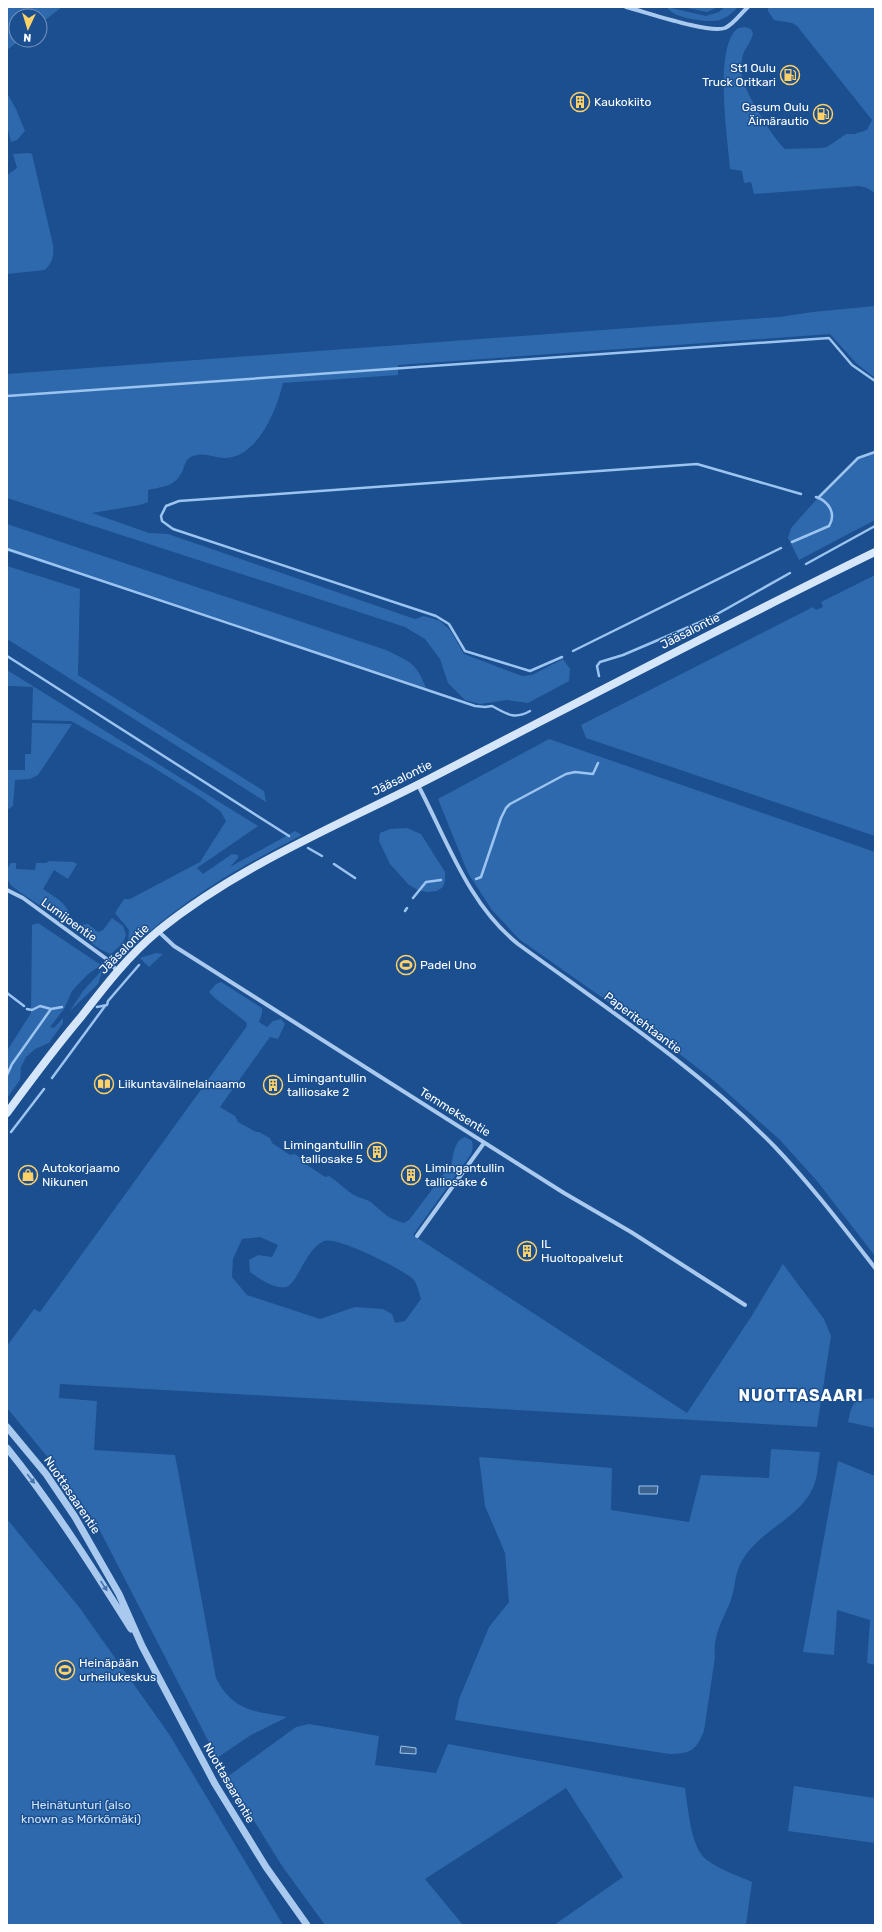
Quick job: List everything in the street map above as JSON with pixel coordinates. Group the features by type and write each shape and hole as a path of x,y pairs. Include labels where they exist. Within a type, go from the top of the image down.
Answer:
{"main road":[{"name":"Jääsalontie","path":"7,1113 34,1075 117,971 158,931 209,893 309,836 418,784 786,595 875,552"}],"street":[{"path":"626,7 712,29 725,28 748,7"},
{"name":"Paperitehtaantie","path":"418,784 462,875 482,907 499,926 518,944 651,1040 708,1086 774,1146 811,1186 875,1268"},
{"name":"Lumijoentie","path":"7,890 23,898 108,960 117,971"},
{"name":"Temmeksentie","path":"158,931 174,946 217,971 484,1142 745,1304"},
{"path":"418,1236 484,1142"},
{"name":"Nuottasaarentie","path":"7,1427 46,1474 75,1517 113,1582 142,1646 189,1737 223,1797 266,1866 307,1925"},
{"name":"Nuottasaarentie","path":"7,1448 36,1484 82,1552 142,1646"}],"green space":[{"path":"7,7 62,7 48,18 48,8 8,8 8,48 10,48 7,50"},
{"path":"667,7 706,16 719,12 725,7 738,7 723,19 708,21 676,15"},
{"path":"683,7 718,7 707,12"},
{"path":"768,7 875,7 875,193 867,188 859,186 754,194 751,182 744,183 742,171 730,169 725,116 724,73 726,54 730,38 738,28 745,27 751,29 753,34 742,59 742,78 754,104 767,126 785,149 827,147 846,134 854,134 867,130 872,120 797,26 792,23 774,20 768,11"},
{"path":"7,93 16,109 25,131 17,140 11,142 7,126"},
{"path":"13,154 32,154 53,245 53,256 50,264 45,270 7,274 7,175 17,168"},
{"path":"875,306 875,378 857,364 830,334 398,365 398,375 283,383 276,405 265,429 248,449 238,455 227,458 203,455 193,456 187,460 177,480 169,485 148,490 148,502 140,505 92,513 149,533 168,534 415,619 424,616 440,621 450,630 464,654 522,676 532,675 563,659 570,669 569,681 528,703 507,700 480,704 465,700 448,683 440,659 425,639 405,627 7,498 7,374 779,317"},
{"path":"875,453 875,520 799,560 788,538 791,528 823,492 858,459"},
{"path":"7,524 386,650 407,660 419,673 426,688 7,551"},
{"path":"7,566 80,589 78,675 264,791 266,802 7,639"},
{"path":"875,575 875,836 586,738 581,725 813,607 816,610 823,607 821,602"},
{"path":"7,670 258,826 197,868 203,874 232,854 238,855 238,858 230,867 295,831 302,835 212,885 170,915 131,949 128,944 129,930 115,913 124,899 130,899 200,862 226,821 220,811 202,798 151,766 71,721 32,720 33,687 7,686"},
{"path":"32,723 72,724 38,775 30,779 15,780 13,806 7,810 7,770 25,770 25,754 31,754"},
{"path":"549,739 875,852 875,1256 817,1181 780,1140 713,1080 654,1034 519,939 492,910 468,873 438,799"},
{"path":"407,828 421,834 445,872 443,887 437,891 427,892 418,890 409,885 390,864 379,841 380,833 390,829"},
{"path":"48,861 74,862 77,864 68,879 54,870 43,889 66,906 70,915 67,918 59,918 12,886 7,876 7,870 11,863 16,863 16,869 35,870 36,863 47,863"},
{"path":"112,918 123,926 126,935 123,943 111,954 102,950 83,934 82,925 88,924 98,932 103,930"},
{"path":"38,923 101,965 87,975 72,991 64,1009 50,1027 54,1028 63,1018 63,1023 49,1043 35,1049 26,1057 21,1067 20,1080 7,1098 7,1051 31,1013 32,925"},
{"path":"156,953 163,954 149,967 140,958"},
{"path":"103,969 98,984 70,1011 83,991"},
{"path":"221,982 262,1008 259,1022 267,1027 273,1021 281,1019 285,1024 278,1039 270,1037 220,1107 235,1116 238,1122 270,1138 272,1143 290,1155 295,1154 305,1161 307,1165 325,1177 329,1176 352,1194 369,1201 390,1217 404,1223 409,1220 452,1163 455,1148 459,1141 465,1137 472,1141 473,1147 471,1154 413,1235 687,1413 751,1317 783,1264 824,1319 831,1336 817,1427 60,1384 59,1398 97,1401 94,1450 175,1455 216,1678 229,1697 245,1708 287,1717 251,1735 217,1758 96,1523 50,1460 7,1408 7,1346 34,1309 40,1312 247,1026 246,1022 209,992 216,984","holes":["260,1237 278,1245 272,1257 258,1255 249,1260 250,1272 272,1285 286,1287 294,1280 307,1258 317,1245 324,1241 331,1241 342,1243 369,1254 407,1274 413,1279 417,1286 421,1299 405,1321 395,1323 392,1314 383,1309 355,1307 320,1319 247,1295 232,1277 233,1259 242,1239"]},
{"path":"875,1398 875,1428 848,1422 851,1409 855,1402"},
{"path":"771,1449 820,1452 816,1479 807,1498 790,1516 761,1538 745,1556 738,1569 733,1593 716,1636 715,1657 704,1731 698,1743 692,1750 683,1753 669,1754 455,1720 459,1699 489,1627 509,1602 505,1553 485,1506 479,1457 612,1468 611,1510 689,1522 701,1475 769,1478"},
{"path":"838,1461 875,1476 875,1665 867,1663 870,1620 837,1610 834,1655 803,1652"},
{"name":"Heinätunturi (also known as Mörkömäki)","path":"7,1519 79,1607 169,1734 283,1925 7,1925"},
{"path":"309,1724 379,1736 375,1765 436,1773 448,1744 685,1788 688,1813 694,1840 701,1854 717,1867 752,1882 746,1925 554,1925 623,1877 566,1788 425,1879 463,1925 325,1925 282,1866 227,1777 296,1727"},
{"path":"794,1786 875,1798 875,1843 788,1831"}],"shaded area":[{"path":"639,1486 658,1486 657,1494 639,1494"},
{"path":"401,1746 416,1748 416,1754 400,1753"}],"waterway":[{"path":"7,396 829,338 852,365 875,381"},
{"path":"818,498 858,458 875,452"},
{"path":"562,657 530,671 465,651 449,624 436,616 173,529 162,521 161,516 166,506 179,501 697,464 801,494"},
{"path":"792,542 829,526 832,512 824,501 816,497"},
{"path":"806,564 875,526"},
{"path":"573,651 781,548"},
{"path":"7,549 475,706 492,706 511,715 524,714 530,711"},
{"path":"599,676 597,666 600,662 623,655 712,617 790,573"},
{"path":"7,656 289,836"},
{"path":"476,879 481,877 501,818 506,808 510,804 566,774 575,772 593,774 598,763"},
{"path":"308,848 322,856"},
{"path":"334,864 355,878"},
{"path":"413,898 426,882 441,880"},
{"path":"97,1007 107,1005 108,1001 139,965"},
{"path":"7,993 24,1006"},
{"path":"27,1009 32,1010 40,1006 51,1009 62,1007"},
{"path":"52,1078 105,1006"},
{"path":"7,1075 12,1064 51,1009"},
{"path":"11,1132 44,1089"}],"place":[{"name":"St1 Oulu Truck Oritkari","path":"790,75"},
{"name":"Kaukokiito","path":"580,102"},
{"name":"Gasum Oulu Äimärautio","path":"823,114"},
{"name":"Padel Uno","path":"406,965"},
{"name":"Liikuntavälinelainaamo","path":"104,1084"},
{"name":"Limingantullin talliosake 2","path":"273,1085"},
{"name":"Limingantullin talliosake 5","path":"377,1152"},
{"name":"Autokorjaamo Nikunen","path":"28,1175"},
{"name":"Limingantullin talliosake 6","path":"411,1175"},
{"name":"IL Huoltopalvelut","path":"527,1251"},
{"name":"Heinäpään urheilukeskus","path":"65,1670"}],"district":[{"name":"NUOTTASAARI","path":"801,1395"}]}
